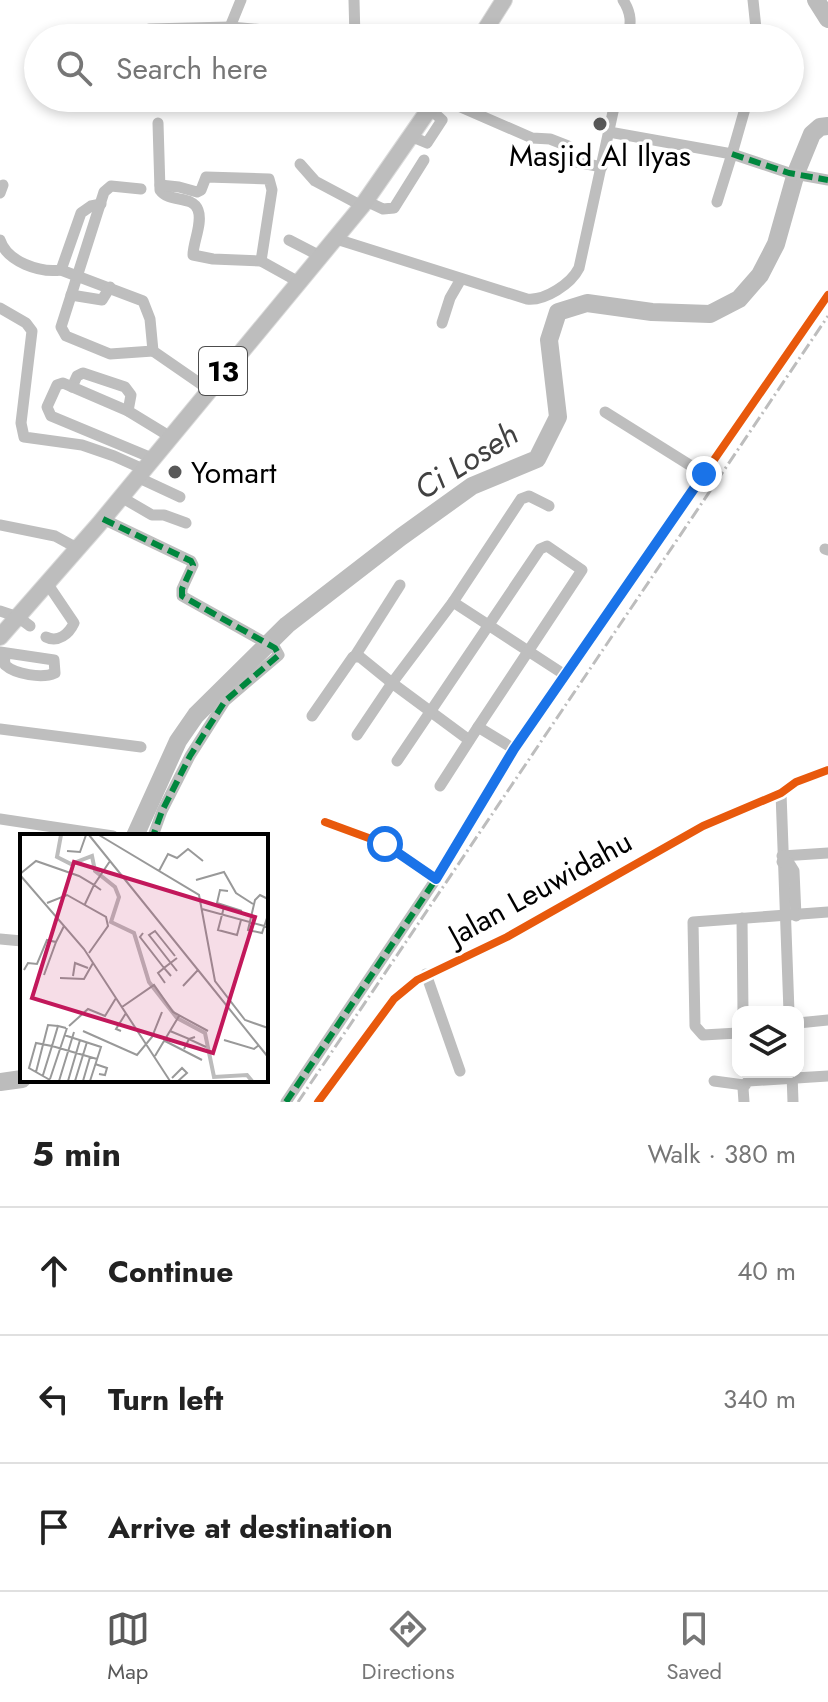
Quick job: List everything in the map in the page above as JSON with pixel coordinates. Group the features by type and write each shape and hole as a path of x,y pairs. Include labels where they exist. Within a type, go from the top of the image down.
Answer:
{"highway":[{"path":"489,24 504,0"},
{"name":"13","path":"1,647 24,622 47,583 364,203 428,112"}],"street":[{"path":"231,24 241,0"},
{"path":"354,0 354,24"},
{"path":"623,0 630,12 630,24"},
{"path":"753,0 756,24"},
{"path":"463,112 532,138 550,139 568,146 568,160 602,167"},
{"path":"333,238 534,300 571,281 579,268 613,112"},
{"path":"717,202 744,112"},
{"path":"158,123 160,185 166,197 192,202 198,210 193,255 261,261 297,281"},
{"path":"609,132 732,154 795,174 828,180"},
{"path":"300,164 311,179 383,209 394,208 424,160"},
{"path":"160,185 197,192 206,177 269,179 272,183 270,204 261,261"},
{"path":"141,189 111,186 104,192 61,327 66,336 110,354 153,351 208,389"},
{"path":"61,270 81,213 101,204"},
{"path":"0,240 2,247 20,263 61,270 143,301 150,319 153,351"},
{"path":"289,240 318,255"},
{"path":"442,323 450,298 461,279"},
{"path":"71,295 102,300 110,287"},
{"path":"286,1102 436,879 514,749 828,295"},
{"path":"0,308 26,323 32,331 21,423 24,437 82,445 144,468"},
{"path":"72,387 77,376 83,373 125,387 131,395 128,411"},
{"path":"169,436 128,411 63,383 57,385 47,407 51,416 144,468 180,497"},
{"path":"605,412 704,474"},
{"path":"357,735 453,602 521,499 529,496 549,506"},
{"path":"121,497 152,515 164,515 186,523"},
{"path":"103,519 191,561 193,565 182,596 275,648 279,655 230,695 218,712 185,765 154,834"},
{"path":"0,525 55,536 77,548"},
{"path":"397,761 540,549 547,546 582,570 440,786"},
{"path":"46,637 52,640 62,637 74,623 47,583"},
{"path":"312,716 400,585"},
{"path":"453,602 565,675"},
{"path":"0,611 24,622"},
{"path":"355,656 469,740"},
{"path":"478,727 514,749"},
{"path":"0,729 141,747"},
{"name":"Jalan Leuwidahu","path":"318,1102 394,999 410,984 507,937 703,826 828,770"},
{"path":"781,793 782,859 790,917 789,1006"},
{"path":"0,819 49,831 87,834"},
{"path":"325,822 385,844 436,879"},
{"path":"782,859 828,853"},
{"path":"732,1033 703,1035 695,1026 692,925 697,920 790,917 828,912"},
{"path":"742,918 743,1006"},
{"path":"0,939 20,941"},
{"path":"426,974 460,1071"},
{"path":"804,1022 828,1020"},
{"path":"804,1075 828,1076"},
{"path":"744,1102 744,1085 748,1081 770,1078"},
{"path":"792,1078 793,1102"},
{"path":"714,1081 744,1085"}],"waterway":[{"name":"Ci Loseh","path":"816,0 828,19"},
{"name":"Ci Loseh","path":"136,834 178,741 196,715 287,625 472,486 537,459 558,417 549,340 558,312 587,303 652,312 710,314 739,299 760,275 776,244 796,173 812,134 820,127 828,126"},
{"name":"Ci Loseh","path":"0,1082 20,1079"}],"railway":[{"path":"298,1102 828,316"}],"marked path":[{"path":"732,154 789,173 828,180"},
{"path":"103,519 191,561 193,565 182,596 275,648 279,655 225,701 190,756 154,834"},
{"path":"286,1102 436,879"}],"cycle path":[{"path":"325,822 385,844 436,879 514,749 828,295"},
{"path":"318,1102 394,999 417,980 507,937 703,826 828,770"}],"place":[{"name":"Masjid Al Ilyas","path":"600,124"},
{"name":"Yomart","path":"175,472"}],"route":[{"path":"385,844 436,879 514,749 704,474"}]}
